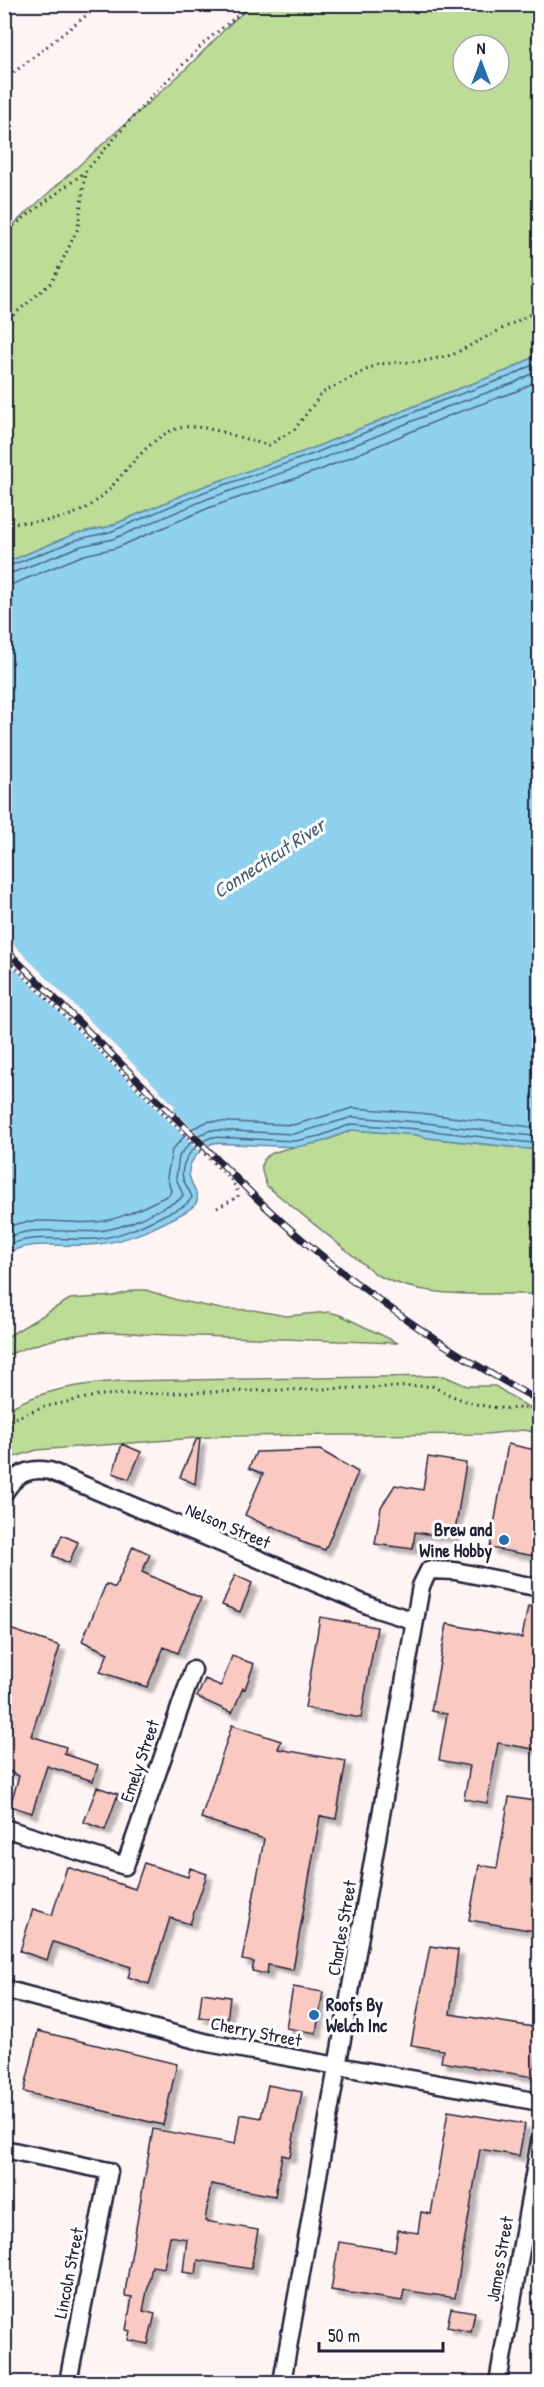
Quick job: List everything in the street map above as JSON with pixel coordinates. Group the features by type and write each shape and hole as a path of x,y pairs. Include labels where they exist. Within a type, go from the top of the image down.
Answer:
{"street":[{"name":"Nelson Street","path":"4,1493 15,1479 26,1471 38,1469 50,1471 376,1609 415,1621"},
{"name":"Charles Street","path":"282,2382 421,1586 429,1570 455,1571 540,1588"},
{"name":"Emely Street","path":"4,1828 125,1866 193,1670"},
{"name":"Cherry Street","path":"4,1989 208,2043 540,2102"},
{"name":"James Street","path":"498,2382 540,2141"},
{"name":"Lincoln Street","path":"4,2149 109,2170 68,2382"}],"path":[{"path":"4,80 101,4"},
{"path":"4,233 85,172 148,100 206,41 252,4"},
{"path":"4,322 51,282 78,228 85,172"},
{"path":"4,522 32,524 70,517 99,499 148,446 178,428 202,426 268,446 295,429 322,393 378,364 424,361 452,355 540,309"},
{"path":"4,956 232,1181 238,1197 213,1210"},
{"path":"4,1422 44,1407 100,1395 432,1386 474,1405 510,1410 540,1407"}],"green space":[{"path":"252,5 539,5 539,354 509,370 311,449 202,487 108,527 77,533 5,563 5,232 185,70"},
{"path":"352,1130 417,1135 539,1150 539,1294 456,1294 396,1283 377,1275 267,1186 262,1172 265,1158 283,1150 324,1141"},
{"path":"135,1290 146,1290 177,1300 221,1309 253,1310 286,1316 329,1312 398,1343 108,1332 56,1339 5,1356 5,1338 70,1299 114,1296"},
{"path":"444,1376 467,1386 495,1386 539,1414 539,1433 523,1430 487,1434 223,1436 37,1450 14,1457 5,1465 5,1411 32,1398 61,1389 120,1381"}],"water":[{"name":"Connecticut River","path":"539,354 539,1150 417,1135 352,1130 321,1142 296,1147 213,1143 203,1149 192,1162 189,1172 197,1200 192,1208 185,1212 144,1232 121,1240 87,1245 28,1246 5,1254 5,563 77,533 108,527 202,487 311,449 509,370"}],"pier":[{"path":"5,936 175,1106 173,1109 211,1147 202,1154 5,959"}],"building":[{"path":"197,1438 200,1439 195,1484 180,1477"},
{"path":"122,1444 141,1452 129,1479 113,1473"},
{"path":"508,1444 540,1451 540,1557 490,1548"},
{"path":"320,1450 358,1472 325,1550 299,1541 300,1539 245,1515 263,1474 249,1468 256,1452"},
{"path":"428,1457 466,1463 454,1538 415,1532 413,1549 375,1544 381,1507 395,1485 423,1490"},
{"path":"62,1535 78,1542 69,1563 53,1556"},
{"path":"133,1546 150,1554 142,1572 201,1598 178,1653 164,1647 147,1687 100,1672 108,1653 82,1641 106,1584 115,1588"},
{"path":"235,1575 252,1583 240,1612 222,1605"},
{"path":"528,1606 540,1608 540,1750 498,1743 487,1803 464,1799 470,1766 439,1760 447,1714 431,1711 447,1624 522,1638"},
{"path":"320,1617 377,1627 361,1718 305,1708"},
{"path":"4,1627 60,1646 31,1736 66,1747 64,1754 98,1765 93,1781 47,1766 32,1813 10,1806 19,1776 4,1769"},
{"path":"232,1656 254,1664 245,1689 243,1688 232,1713 197,1697 205,1679 221,1686"},
{"path":"232,1725 281,1741 278,1749 346,1761 336,1819 320,1816 293,1970 268,1965 267,1974 252,1971 254,1962 242,1960 264,1839 201,1818"},
{"path":"97,1787 118,1794 105,1830 84,1822"},
{"path":"509,1797 540,1802 540,1907 535,1931 469,1920 479,1865 497,1868"},
{"path":"144,1863 188,1877 190,1868 207,1874 190,1924 170,1918 149,1984 128,1977 131,1967 53,1942 47,1960 20,1951 33,1909 52,1915 67,1867 135,1889"},
{"path":"430,1946 458,1950 450,2014 540,2028 534,2077 441,2062 443,2050 411,2045"},
{"path":"293,1987 323,1992 316,2033 286,2028"},
{"path":"202,1993 230,1997 227,2021 199,2017"},
{"path":"38,2031 177,2064 163,2125 24,2092"},
{"path":"268,2085 302,2092 290,2157 282,2155 275,2196 211,2184 205,2221 258,2230 251,2269 198,2260 196,2274 183,2272 187,2239 170,2236 164,2268 152,2266 143,2311 155,2314 148,2344 128,2340 130,2331 126,2330 132,2297 125,2296 126,2286 153,2129 235,2144 240,2114 261,2118"},
{"path":"448,2111 525,2124 519,2156 480,2149 455,2298 404,2290 402,2301 331,2290 339,2242 395,2251 398,2230 418,2233 421,2212 431,2214"},
{"path":"451,2308 475,2312 471,2332 447,2327"}],"railway":[{"path":"4,948 245,1187 310,1246 421,1330 479,1367 540,1401"}],"place":[{"name":"Brew and Wine Hobby","path":"504,1540"},
{"name":"Roofs By Welch Inc","path":"314,2015"}]}
